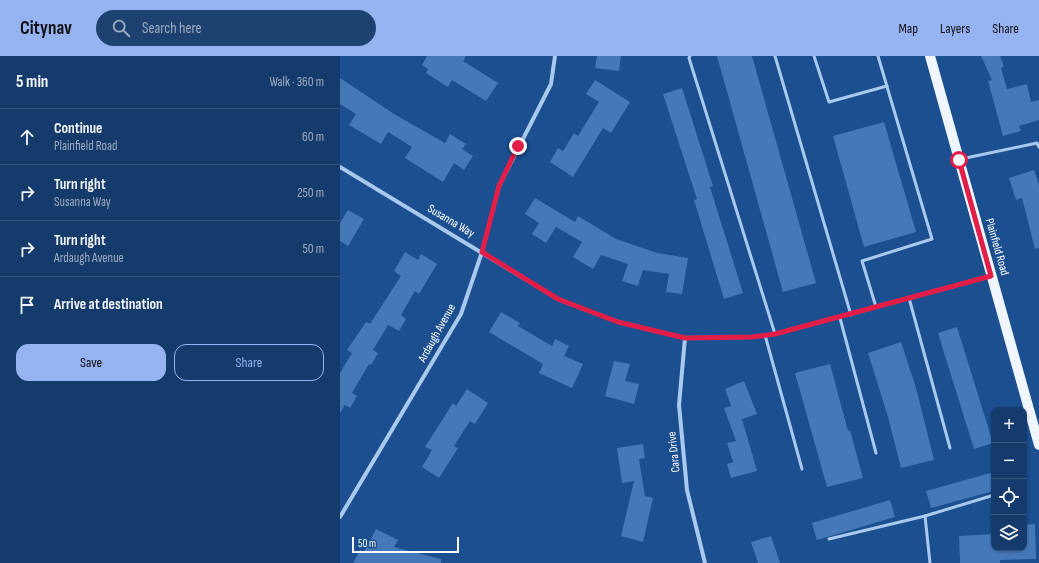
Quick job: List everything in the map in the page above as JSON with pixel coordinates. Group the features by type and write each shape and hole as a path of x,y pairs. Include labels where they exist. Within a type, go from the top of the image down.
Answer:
{"main road":[{"name":"Plainfield Road","path":"930,56 1039,445"}],"street":[{"name":"Ardaugh Avenue","path":"340,517 461,314 482,252 499,186 551,84 556,56"},
{"name":"Susanna Way","path":"340,167 558,299 618,322 685,338 765,336 775,334 840,318 991,276"},
{"name":"Cara Drive","path":"685,338 679,405 687,490 705,563"}],"lane":[{"path":"690,56 689,58 775,334"},
{"path":"775,56 851,315"},
{"path":"814,56 830,102 887,86"},
{"path":"876,308 862,261 932,238 878,56"},
{"path":"959,160 1037,143 1039,147"},
{"path":"909,298 950,448"},
{"path":"840,318 876,453"},
{"path":"765,336 802,469"},
{"path":"829,540 925,516 991,496"},
{"path":"925,516 930,563"}],"building":[{"path":"427,56 466,56 463,61 498,83 486,101 452,80 448,87 426,73 428,69 422,65"},
{"path":"597,56 621,56 619,71 595,68"},
{"path":"717,56 752,56 816,283 783,292"},
{"path":"981,56 1000,56 1004,66 1001,68 1007,89 1027,84 1031,102 1039,100 1039,120 1019,126 1021,131 1003,136 988,81 992,80"},
{"path":"340,78 394,114 445,143 450,134 466,144 462,149 473,156 464,170 454,163 443,182 405,158 412,147 388,132 381,144 349,125 356,114 340,104"},
{"path":"595,80 630,102 611,133 603,128 573,177 550,162 558,148 563,151 574,133 578,136 599,102 586,94"},
{"path":"682,88 713,186 710,187 743,293 724,299 694,200 697,199 663,94"},
{"path":"884,122 916,232 864,247 833,136"},
{"path":"1034,170 1039,185 1039,248 1035,249 1022,198 1016,200 1009,178"},
{"path":"535,198 575,222 578,216 616,239 657,253 688,258 682,294 666,292 669,274 643,270 638,286 622,281 628,264 601,255 593,269 573,257 582,242 556,227 546,243 532,234 539,223 525,214"},
{"path":"348,210 364,219 348,246 340,241 340,223"},
{"path":"405,252 418,260 421,254 437,264 419,294 415,291 401,315 406,319 399,331 388,325 373,350 378,353 371,365 369,364 352,393 357,396 350,408 345,405 340,413 340,373 352,353 347,350 366,322 370,324 401,276 394,271"},
{"path":"501,312 520,323 518,326 552,346 555,339 569,346 564,356 583,364 572,388 539,373 543,364 489,332"},
{"path":"957,327 991,437 991,444 974,449 938,333"},
{"path":"901,342 916,388 934,460 901,468 888,417 868,353"},
{"path":"614,361 630,364 625,381 639,384 634,404 605,396"},
{"path":"830,364 848,431 850,430 863,478 827,487 795,373"},
{"path":"744,381 757,414 742,419 757,471 731,478 727,464 733,462 727,443 736,441 724,408 731,406 725,389"},
{"path":"467,389 488,403 475,424 470,421 454,446 458,448 439,478 422,467 432,450 425,447 453,403 456,406"},
{"path":"643,444 645,458 639,459 645,496 653,498 643,542 621,536 634,481 622,483 617,448"},
{"path":"991,473 991,492 931,508 926,491"},
{"path":"890,500 895,517 817,540 812,523"},
{"path":"1035,524 1036,559 1000,560 1000,563 960,563 959,536 991,534 991,551 1027,551 1027,525"},
{"path":"376,529 398,540 394,547 441,559 441,563 353,563 360,550 364,552"},
{"path":"771,536 780,563 758,563 751,542"}],"route":[{"path":"518,146 499,186 482,252 558,299 618,322 685,338 752,337 775,334 851,315 991,276 959,160"}]}
